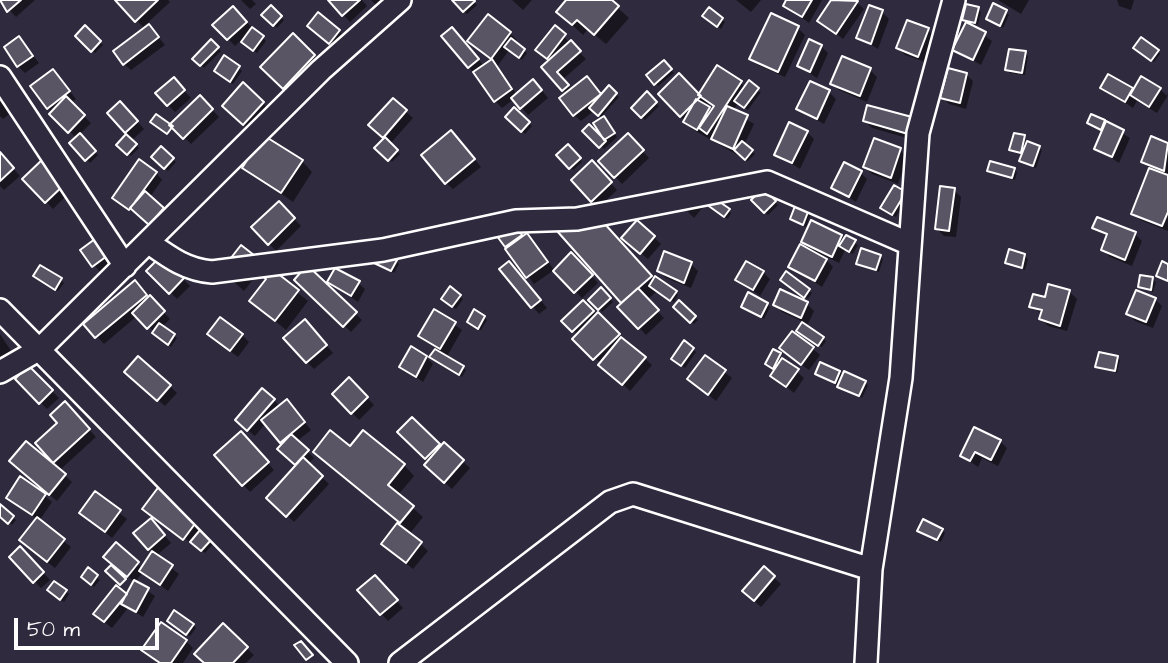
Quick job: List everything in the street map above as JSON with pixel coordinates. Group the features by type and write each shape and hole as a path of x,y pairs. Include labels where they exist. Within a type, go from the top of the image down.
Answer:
{"street":[{"path":"0,372 40,349 321,70 400,0"},
{"path":"866,663 871,569 901,378 918,133 954,0"},
{"path":"0,78 125,266"},
{"path":"148,242 178,264 196,271 212,272 383,250 516,221 577,219 766,182 910,244"},
{"path":"0,310 346,663"},
{"path":"400,663 610,502 634,494 871,569"}],"building":[{"path":"0,0 21,0 7,12"},
{"path":"115,0 158,0 135,22"},
{"path":"328,0 360,0 342,16"},
{"path":"452,0 474,0 475,1 463,12"},
{"path":"566,0 612,0 619,6 594,35 577,20 572,25 556,12"},
{"path":"786,0 812,0 802,17 783,6"},
{"path":"831,0 858,1 836,34 817,21"},
{"path":"993,3 1007,10 1000,26 986,19"},
{"path":"966,4 979,7 975,23 962,20"},
{"path":"271,5 282,16 273,26 261,15"},
{"path":"869,5 883,10 871,44 856,38"},
{"path":"233,6 247,22 227,40 212,25"},
{"path":"709,7 723,18 717,27 702,16"},
{"path":"318,12 340,30 329,44 307,26"},
{"path":"771,13 799,26 778,72 749,59"},
{"path":"488,14 511,32 491,59 467,41"},
{"path":"907,20 929,28 918,57 896,48"},
{"path":"966,22 986,32 973,60 952,50"},
{"path":"149,24 159,37 123,65 113,51"},
{"path":"85,25 101,41 91,52 75,36"},
{"path":"555,25 566,34 547,59 535,50"},
{"path":"252,27 264,36 253,51 241,42"},
{"path":"452,27 479,59 468,68 441,36"},
{"path":"293,33 315,55 283,89 260,67"},
{"path":"19,36 33,56 17,67 4,47"},
{"path":"1141,37 1159,50 1151,61 1133,48"},
{"path":"511,38 525,49 519,58 504,47"},
{"path":"211,39 219,47 200,66 192,59"},
{"path":"809,39 822,45 810,72 797,66"},
{"path":"571,40 581,51 557,72 569,85 562,91 541,67"},
{"path":"1009,49 1026,51 1022,73 1005,70"},
{"path":"224,55 240,66 230,82 214,71"},
{"path":"842,56 871,68 860,96 830,84"},
{"path":"492,59 512,89 494,102 473,72"},
{"path":"664,60 672,69 654,85 646,75"},
{"path":"717,65 742,81 707,134 699,128 714,106 698,95"},
{"path":"948,68 967,73 960,103 940,98"},
{"path":"53,69 70,91 47,109 30,86"},
{"path":"679,73 701,96 680,117 658,94"},
{"path":"1108,74 1133,88 1125,102 1100,88"},
{"path":"587,76 601,94 573,116 559,98"},
{"path":"1141,76 1161,88 1149,107 1130,95"},
{"path":"174,77 185,90 167,106 155,93"},
{"path":"533,79 542,90 520,109 511,98"},
{"path":"749,80 759,88 744,108 734,101"},
{"path":"810,81 830,90 817,119 796,109"},
{"path":"243,82 264,102 243,125 222,106"},
{"path":"609,85 617,93 598,116 589,108"},
{"path":"647,91 657,102 641,118 631,108"},
{"path":"200,95 213,109 183,139 169,125"},
{"path":"66,96 85,115 68,133 49,114"},
{"path":"393,98 407,110 383,138 368,125"},
{"path":"696,99 710,107 697,130 683,122"},
{"path":"120,101 138,121 125,133 107,113"},
{"path":"867,105 912,117 908,134 863,121"},
{"path":"727,106 748,115 733,149 711,139"},
{"path":"514,107 530,122 521,132 505,117"},
{"path":"156,114 173,126 167,134 150,122"},
{"path":"1091,114 1105,120 1101,130 1087,123"},
{"path":"604,116 615,133 604,140 593,123"},
{"path":"1106,121 1124,130 1112,157 1094,149"},
{"path":"789,122 808,131 792,163 774,155"},
{"path":"589,124 606,141 599,148 582,131"},
{"path":"451,130 475,159 445,184 421,155"},
{"path":"80,133 96,151 85,161 69,143"},
{"path":"628,133 644,150 614,178 598,161"},
{"path":"1014,133 1025,135 1021,153 1009,150"},
{"path":"126,134 137,144 127,155 116,145"},
{"path":"263,135 303,160 281,193 242,168"},
{"path":"1151,136 1168,143 1164,171 1141,162"},
{"path":"385,137 398,150 388,161 374,148"},
{"path":"874,138 901,148 891,178 863,167"},
{"path":"742,141 753,150 745,160 734,150"},
{"path":"1027,141 1040,146 1033,166 1019,161"},
{"path":"568,144 581,158 569,169 556,155"},
{"path":"161,146 174,158 164,169 151,157"},
{"path":"0,152 14,168 0,181"},
{"path":"44,158 67,182 45,203 22,179"},
{"path":"139,159 157,172 129,210 112,198"},
{"path":"592,160 612,182 591,202 571,180"},
{"path":"990,161 1015,168 1012,178 987,171"},
{"path":"844,162 862,171 849,197 831,188"},
{"path":"1149,168 1168,175 1168,212 1162,226 1131,214"},
{"path":"894,185 906,192 892,215 880,208"},
{"path":"940,186 955,188 949,231 935,229"},
{"path":"763,188 776,201 764,213 751,200"},
{"path":"145,191 164,208 149,225 130,208"},
{"path":"800,193 813,199 803,225 790,219"},
{"path":"711,196 730,209 724,217 706,204"},
{"path":"279,201 295,218 268,245 251,227"},
{"path":"594,212 652,276 621,303 557,231 566,223 574,231"},
{"path":"509,216 522,235 505,247 491,228"},
{"path":"1097,217 1136,232 1125,260 1101,250 1107,234 1092,228"},
{"path":"637,220 655,236 640,254 621,238"},
{"path":"811,220 842,235 832,257 801,242"},
{"path":"527,233 548,262 526,278 505,249"},
{"path":"846,235 856,240 849,252 839,246"},
{"path":"99,236 111,253 92,267 80,250"},
{"path":"800,244 827,259 815,281 788,267"},
{"path":"241,245 299,290 275,321 249,301 266,279 246,264 233,281 220,272"},
{"path":"861,248 881,255 876,270 856,264"},
{"path":"1009,249 1025,254 1022,268 1005,263"},
{"path":"664,251 692,262 684,283 657,271"},
{"path":"380,252 397,260 391,271 374,263"},
{"path":"571,252 593,275 574,293 553,271"},
{"path":"162,255 184,278 169,294 146,271"},
{"path":"509,261 541,300 531,308 499,269"},
{"path":"746,261 764,271 753,290 735,280"},
{"path":"1162,261 1168,264 1168,281 1156,276"},
{"path":"40,265 62,278 55,290 33,276"},
{"path":"307,265 357,312 343,327 294,280"},
{"path":"335,268 360,281 351,296 327,282"},
{"path":"786,271 810,289 804,298 780,280"},
{"path":"1140,275 1153,277 1151,290 1138,287"},
{"path":"655,276 677,291 670,301 649,286"},
{"path":"135,280 147,295 95,338 83,324"},
{"path":"1048,284 1070,290 1060,326 1039,319 1042,310 1029,307 1033,294 1045,297"},
{"path":"450,286 461,295 452,307 441,299"},
{"path":"601,287 611,298 598,310 588,300"},
{"path":"638,288 659,310 638,329 617,307"},
{"path":"780,289 808,302 801,318 773,305"},
{"path":"1136,290 1156,298 1146,322 1126,314"},
{"path":"748,292 768,303 761,317 741,307"},
{"path":"150,295 165,311 147,329 132,313"},
{"path":"583,300 594,311 572,332 561,321"},
{"path":"679,300 696,316 690,323 673,307"},
{"path":"434,309 456,322 440,349 418,336"},
{"path":"474,309 485,316 478,329 467,322"},
{"path":"598,312 620,334 593,360 572,339"},
{"path":"220,317 243,334 230,351 207,334"},
{"path":"305,319 327,345 306,363 283,338"},
{"path":"802,322 824,337 818,346 796,331"},
{"path":"159,323 175,334 168,345 152,333"},
{"path":"792,331 814,347 801,365 779,348"},
{"path":"621,337 646,357 622,385 598,365"},
{"path":"684,340 694,348 681,366 671,359"},
{"path":"411,346 427,356 416,377 399,367"},
{"path":"435,349 464,366 459,375 429,357"},
{"path":"773,349 781,353 773,369 765,364"},
{"path":"1099,352 1118,356 1115,371 1095,367"},
{"path":"705,355 726,370 708,395 687,379"},
{"path":"138,356 171,385 157,401 124,372"},
{"path":"782,358 799,369 786,387 770,376"},
{"path":"820,362 840,371 835,383 815,374"},
{"path":"28,365 53,390 39,404 15,379"},
{"path":"844,371 866,381 859,396 837,387"},
{"path":"349,377 368,397 351,414 332,394"},
{"path":"262,388 275,399 247,431 235,420"},
{"path":"287,399 305,422 280,443 261,420"},
{"path":"65,401 90,429 53,463 35,443 57,423 50,415"},
{"path":"412,417 440,444 425,459 397,432"},
{"path":"974,427 1001,440 991,460 975,452 970,461 960,456"},
{"path":"330,430 350,446 363,430 405,464 388,485 414,506 400,523 313,452"},
{"path":"241,431 269,462 242,486 214,455"},
{"path":"291,434 309,450 295,465 277,449"},
{"path":"26,441 66,474 49,495 9,461"},
{"path":"444,442 464,460 444,483 424,465"},
{"path":"303,457 323,476 286,517 266,498"},
{"path":"20,476 46,494 32,515 6,498"},
{"path":"160,485 182,501 178,507 197,521 183,540 142,509"},
{"path":"95,491 121,510 105,532 79,513"},
{"path":"0,504 14,516 8,524 0,517"},
{"path":"37,517 65,539 47,562 19,540"},
{"path":"151,518 165,535 148,550 133,533"},
{"path":"923,519 943,529 937,540 917,531"},
{"path":"397,523 422,542 406,563 381,544"},
{"path":"200,530 211,540 201,551 190,542"},
{"path":"116,542 139,562 127,577 103,557"},
{"path":"20,546 44,572 33,583 9,557"},
{"path":"152,551 173,565 160,585 139,571"},
{"path":"111,565 126,579 120,585 105,571"},
{"path":"764,566 775,576 754,601 742,591"},
{"path":"88,567 98,575 91,585 81,577"},
{"path":"375,575 398,600 380,615 357,590"},
{"path":"134,580 149,588 136,612 121,604"},
{"path":"54,581 67,590 60,600 47,590"},
{"path":"116,585 127,594 104,622 93,614"},
{"path":"174,610 194,624 186,635 167,621"},
{"path":"161,622 187,640 171,663 160,663 141,650"},
{"path":"223,623 248,647 233,663 204,663 194,654"},
{"path":"301,641 313,655 306,660 294,645"}]}
